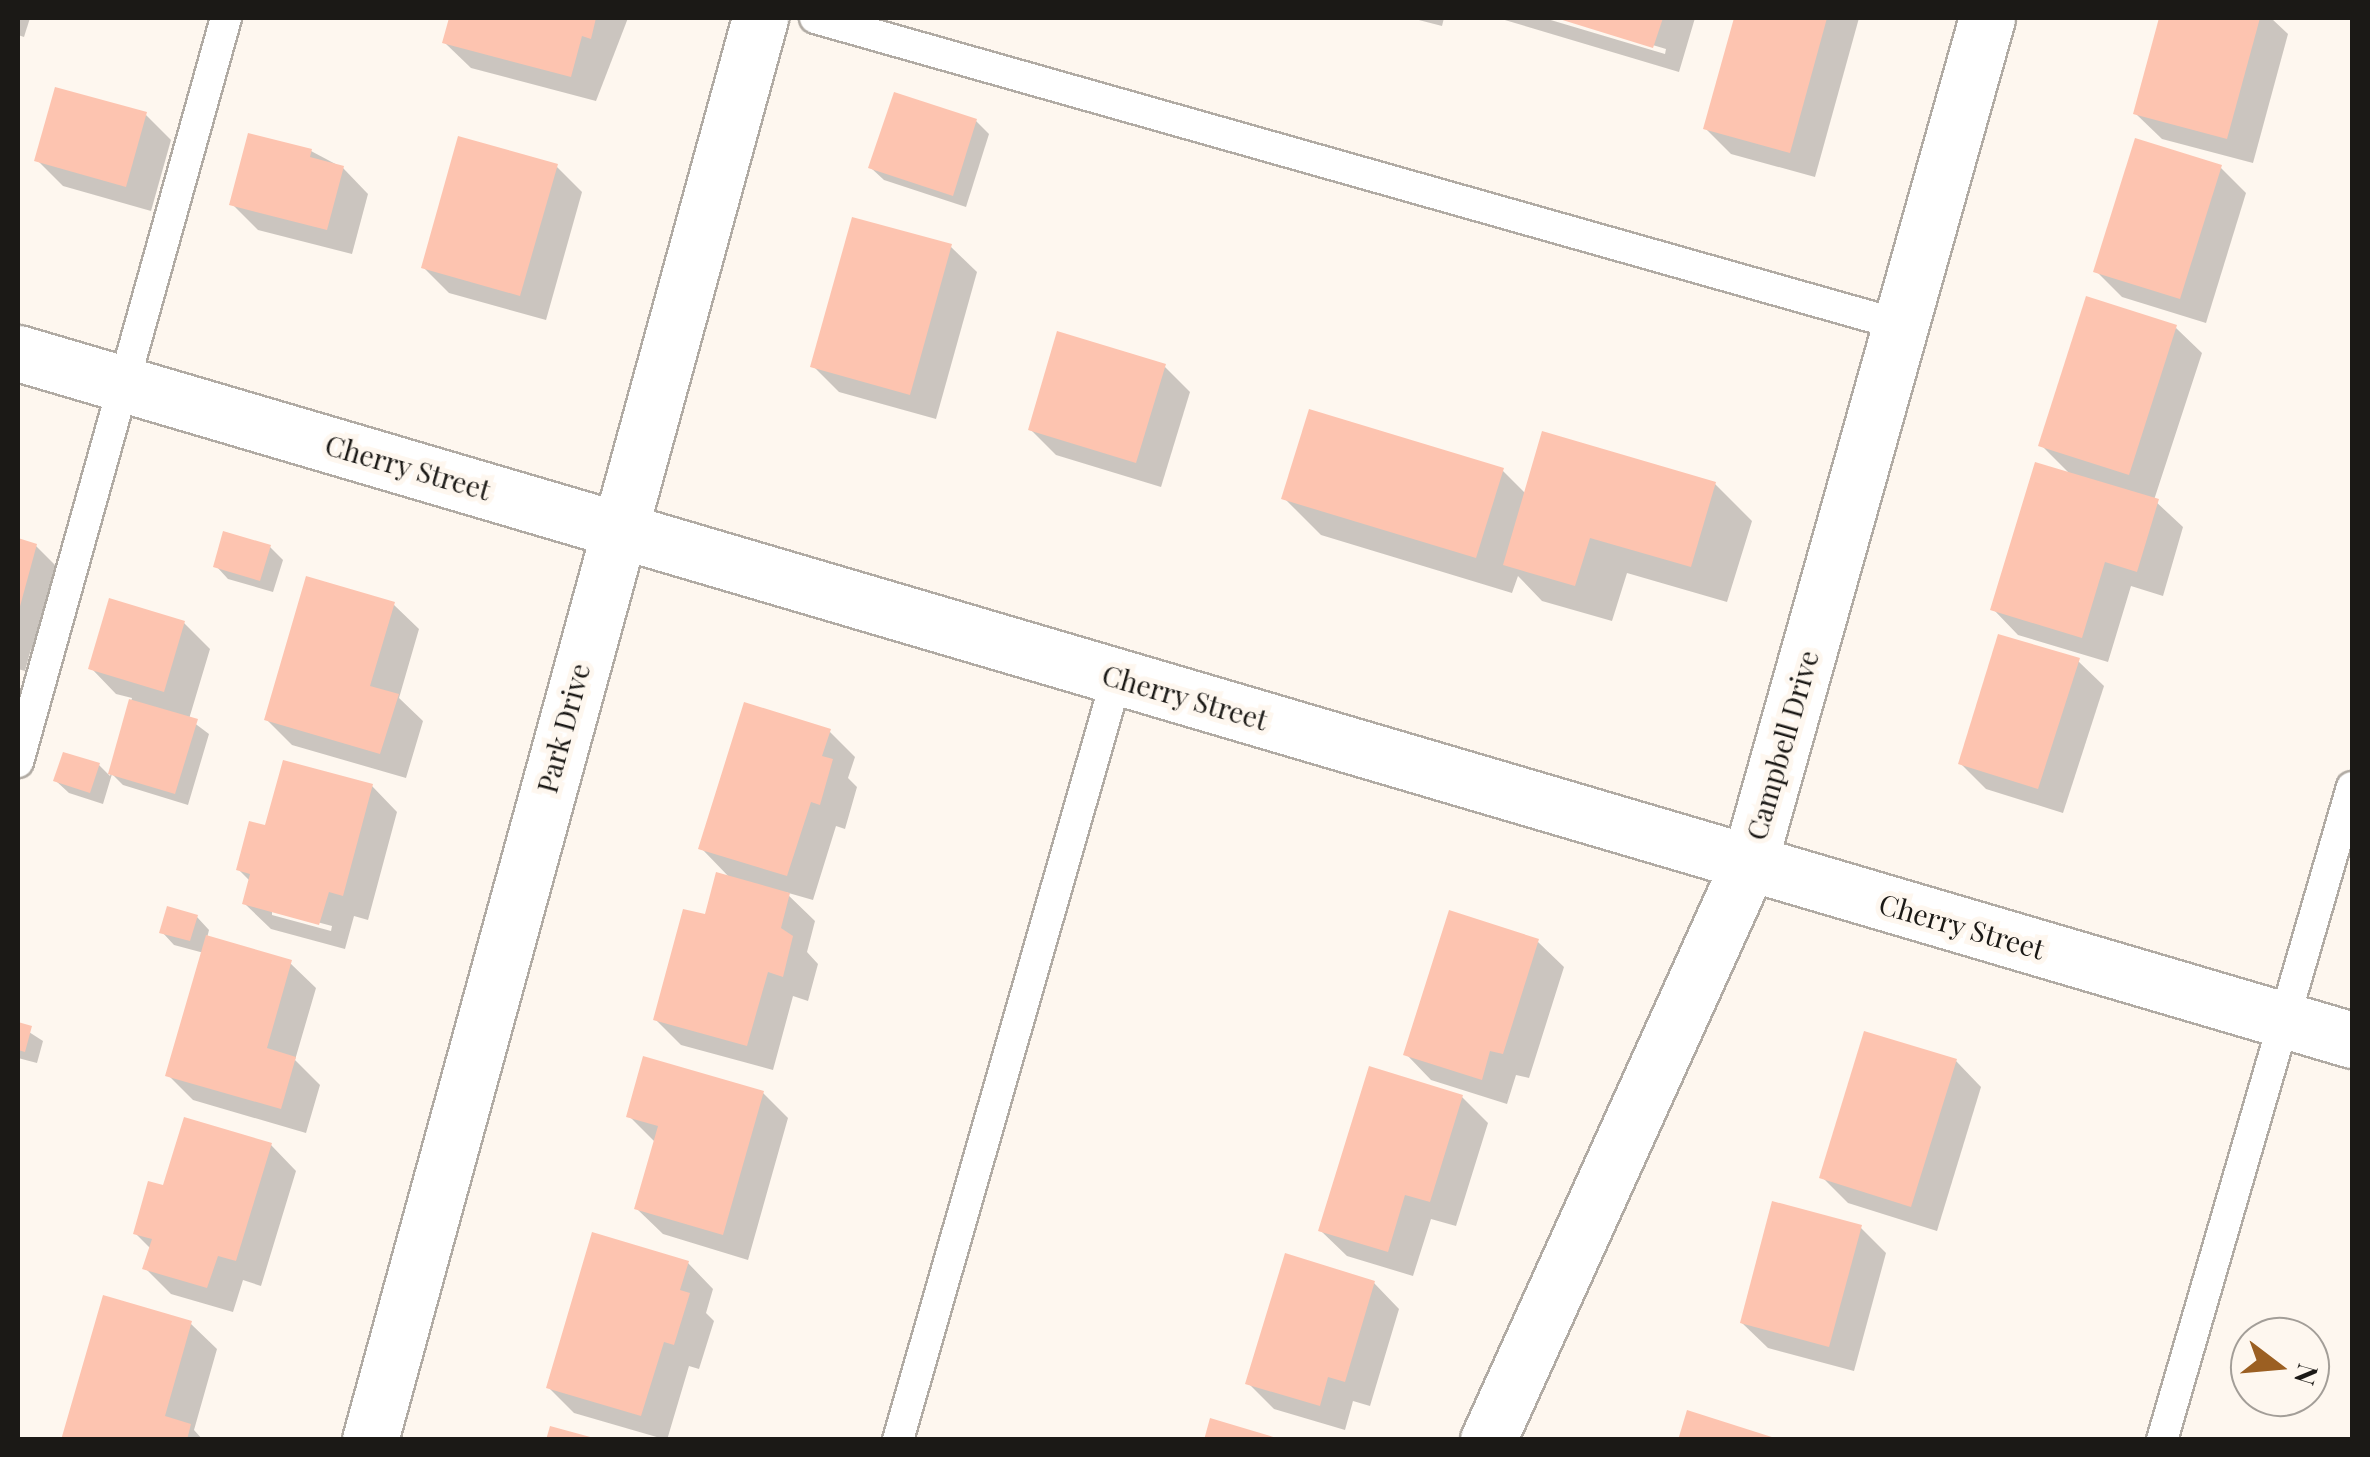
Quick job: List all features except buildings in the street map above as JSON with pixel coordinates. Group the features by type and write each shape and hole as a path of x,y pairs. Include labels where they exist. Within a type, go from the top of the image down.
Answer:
{"street":[{"name":"Park Drive","path":"370,1440 760,18"},
{"name":"Campbell Drive","path":"1488,1440 1748,863 1988,18"},
{"name":"Cherry Street","path":"18,353 2352,1040"}],"lane":[{"path":"18,762 127,385 226,18"},
{"path":"815,18 1900,325"},
{"path":"898,1440 1117,677"},
{"path":"2162,1440 2352,787"}]}
